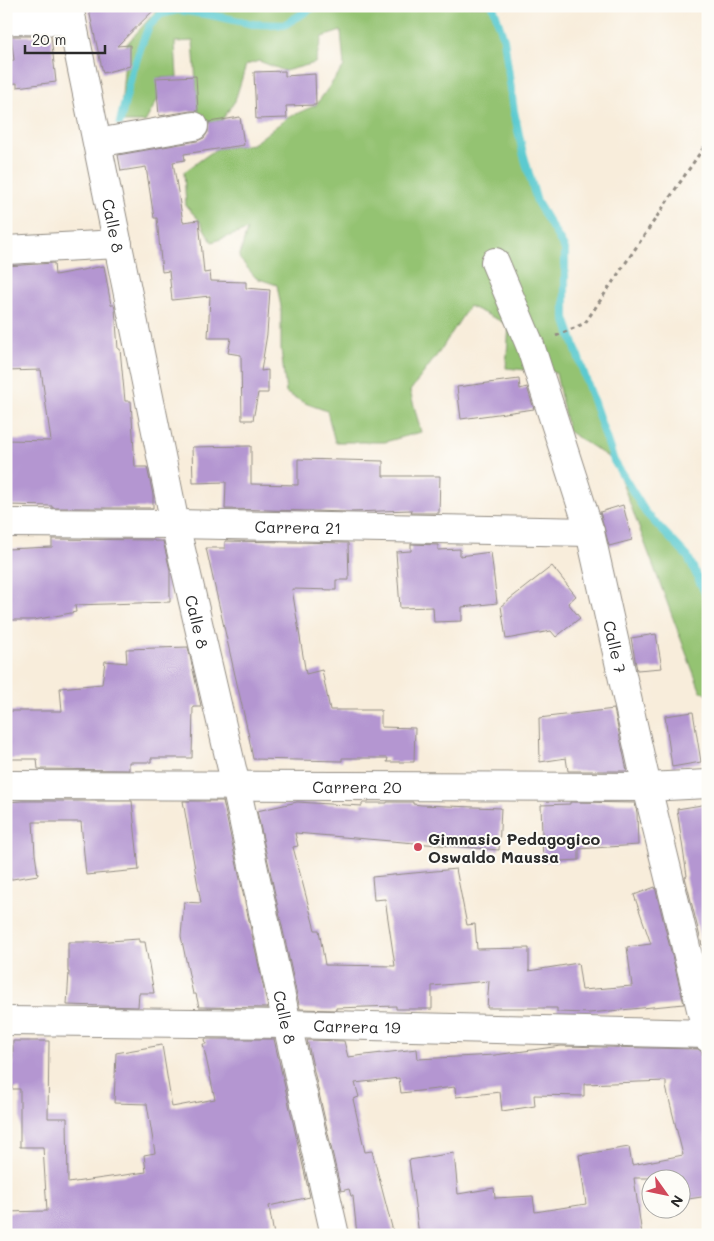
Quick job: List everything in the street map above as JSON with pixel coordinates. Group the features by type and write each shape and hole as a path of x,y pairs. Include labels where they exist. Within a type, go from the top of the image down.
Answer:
{"street":[{"path":"6,20 70,14"},
{"name":"Calle 8","path":"70,14 175,524 236,786 335,1235"},
{"path":"97,143 194,126"},
{"path":"6,250 118,244"},
{"name":"Calle 7","path":"495,262 530,346 590,532 647,787 707,1036"},
{"name":"Carrera 21","path":"6,523 175,524 590,532"},
{"name":"Carrera 20","path":"6,785 647,787 708,784"},
{"name":"Carrera 19","path":"6,1021 287,1024 707,1036"}],"path":[{"path":"552,338 585,323 708,141"}],"green space":[{"path":"160,6 493,6 504,39 514,111 522,149 537,202 565,249 565,318 614,461 568,431 556,373 506,368 509,325 469,306 440,351 410,391 421,432 385,442 335,442 327,411 305,403 286,393 281,349 281,307 277,285 256,278 239,258 247,230 212,242 199,220 186,206 184,172 216,149 253,144 287,118 316,105 344,66 341,31 322,37 315,63 285,71 259,61 246,65 235,101 222,120 196,124 197,96 193,41 175,42 177,77 157,78 158,99 145,122 120,122 126,45"},
{"path":"614,461 646,513 688,557 708,599 708,695 700,690"}],"building":[{"path":"88,6 158,6 117,46 130,45 130,66 103,73"},
{"path":"11,36 51,36 56,82 17,87 17,83 6,84 6,61 14,60"},
{"path":"285,71 285,76 315,74 316,105 286,106 287,118 256,119 254,72"},
{"path":"196,76 198,111 159,116 156,78"},
{"path":"240,117 244,145 184,154 185,160 173,162 183,222 199,220 204,273 210,272 211,281 246,282 246,288 270,290 267,334 261,371 268,370 268,393 258,393 253,420 242,420 241,355 228,353 231,338 208,338 210,296 172,300 169,271 162,272 157,218 154,218 146,167 121,171 118,155 197,141 204,138 208,132 209,122"},
{"path":"54,263 55,275 104,266 111,305 114,305 115,309 125,401 131,401 135,467 147,467 153,495 153,508 52,508 52,506 6,505 6,440 51,441 41,370 7,371 6,266"},
{"path":"519,379 520,389 527,387 534,409 461,419 457,387"},
{"path":"251,446 251,484 298,485 298,459 383,461 383,476 440,476 439,513 411,513 412,510 351,512 225,509 226,482 193,483 192,447"},
{"path":"623,505 632,540 609,546 600,512"},
{"path":"52,539 163,541 170,570 170,602 75,605 76,612 34,620 8,620 6,549 52,547"},
{"path":"225,541 348,543 349,580 336,580 336,590 292,589 306,674 322,670 330,710 381,710 381,727 415,728 414,762 387,762 388,758 342,758 342,761 253,759 206,548 225,548"},
{"path":"411,544 438,545 438,550 460,549 460,556 491,552 497,603 462,607 462,621 434,622 433,607 400,608 396,552 411,551"},
{"path":"552,566 576,596 568,603 580,618 556,637 551,631 506,639 501,606"},
{"path":"656,634 662,668 637,670 631,638"},
{"path":"188,647 201,706 193,707 192,758 151,758 151,762 129,762 129,770 38,769 37,759 6,759 6,711 62,711 60,688 102,684 105,661 127,663 126,649"},
{"path":"614,709 627,771 568,771 566,758 540,762 539,718"},
{"path":"693,712 701,762 672,767 665,716"},
{"path":"132,801 139,870 86,875 81,822 33,822 38,875 6,880 6,802"},
{"path":"183,801 223,801 268,1008 199,1007 196,994 193,994 181,936 184,902 201,903"},
{"path":"297,802 362,806 362,803 413,802 413,804 421,805 501,808 499,850 295,833 298,846 293,847 315,930 319,930 325,965 395,966 385,899 374,900 372,877 456,869 467,925 475,924 477,949 529,948 529,971 578,963 582,990 632,986 627,947 651,944 634,895 655,887 684,1004 589,1013 557,1012 557,1008 487,1008 489,981 432,986 432,1009 396,1009 396,1006 336,1008 336,1010 300,1009 257,811"},
{"path":"570,802 635,803 638,845 579,849 579,860 543,862 541,805 570,804"},
{"path":"708,804 708,945 702,945 685,877 687,876 677,809"},
{"path":"139,939 139,942 145,942 154,993 139,993 138,1007 67,1005 68,942"},
{"path":"205,1039 274,1039 310,1197 269,1206 274,1235 6,1235 6,1212 47,1211 43,1147 20,1147 20,1089 12,1089 13,1041 49,1041 48,1118 67,1118 68,1183 146,1172 144,1155 155,1153 147,1104 114,1103 116,1053 162,1045 172,1107 215,1099 203,1044 206,1044"},
{"path":"307,1040 344,1041 348,1057 417,1049 418,1059 495,1055 561,1046 698,1049 702,1052 703,1087 708,1106 708,1196 692,1198 692,1168 642,1168 642,1178 634,1178 642,1235 419,1235 409,1160 454,1153 458,1194 494,1188 495,1198 533,1196 535,1212 586,1204 579,1155 629,1147 632,1165 683,1155 666,1081 584,1084 584,1096 534,1095 535,1106 502,1111 500,1092 456,1097 455,1087 401,1093 399,1078 355,1083 359,1097 353,1099 365,1152 372,1151 394,1235 357,1235 353,1196 351,1196 349,1189 341,1191"}],"waterway":[{"path":"120,122 141,46 149,26 161,14 178,10 253,24 284,25 315,6"},
{"path":"493,6 504,39 514,111 522,149 537,202 565,249 565,318 614,461 646,513 688,557 708,599"}],"place":[{"name":"Gimnasio Pedagogico Oswaldo Maussa","path":"418,847"}]}
